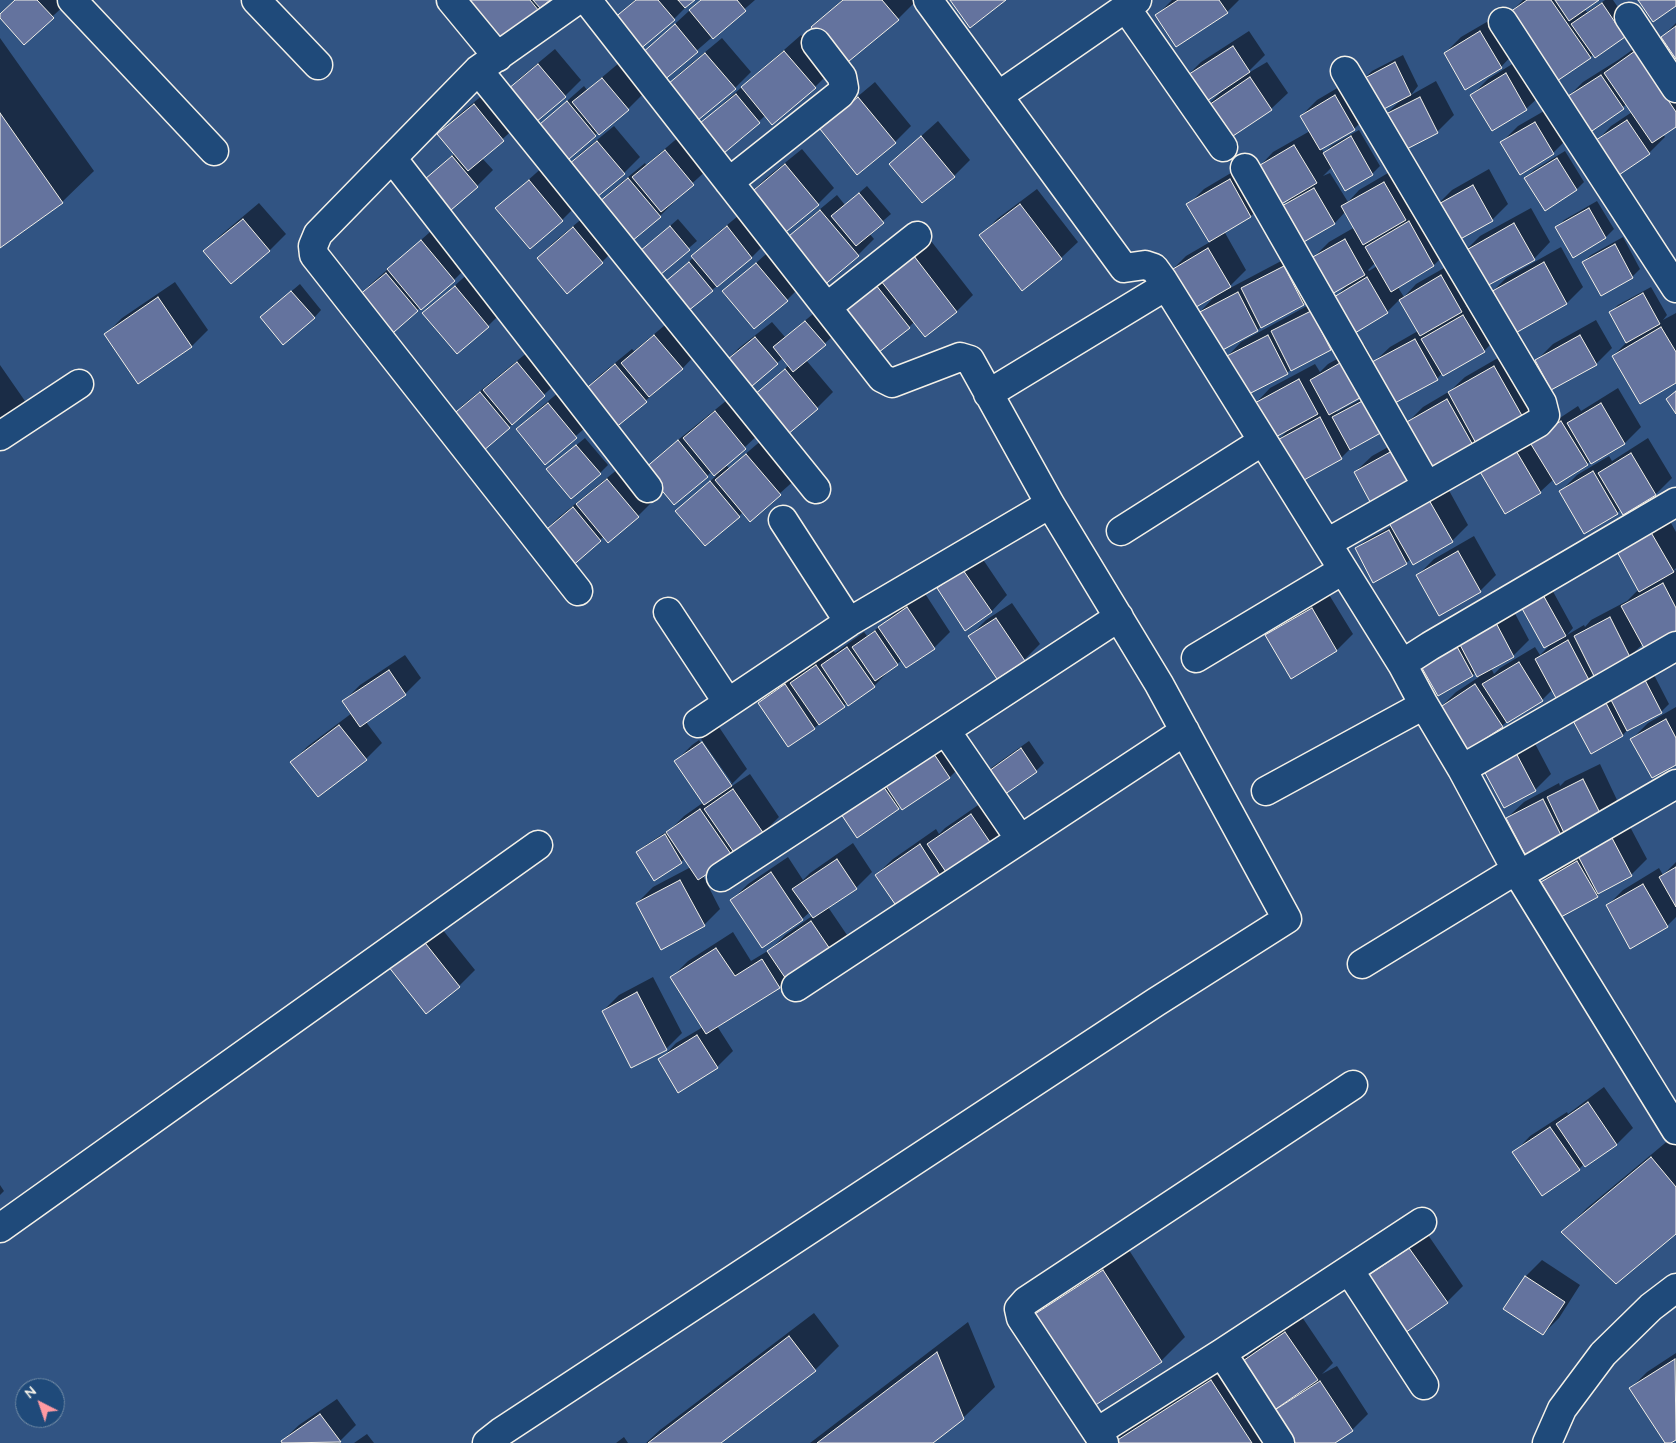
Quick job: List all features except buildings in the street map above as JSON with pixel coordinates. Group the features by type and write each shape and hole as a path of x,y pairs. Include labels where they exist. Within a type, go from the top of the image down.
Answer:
{"street":[{"path":"72,0 214,150"},
{"path":"256,0 318,65"},
{"path":"450,0 488,63 816,489"},
{"path":"577,0 488,63 318,234 313,246 314,255 578,591"},
{"path":"487,1443 510,1426 1156,1002 1287,919 1159,684 1050,504 970,360 960,357 892,383 882,378 587,0"},
{"path":"928,0 1124,268 1145,265 1154,268 1166,286 1402,664 1462,769 1517,872 1676,1130"},
{"path":"998,96 1134,2 1223,147"},
{"path":"1629,17 1676,88"},
{"path":"1503,22 1676,288"},
{"path":"729,182 840,94 844,88 842,77 816,44"},
{"path":"1327,543 1538,423 1545,415 1542,403 1345,71"},
{"path":"392,158 648,488"},
{"path":"1246,168 1427,486"},
{"path":"827,307 917,236"},
{"path":"988,394 1166,286"},
{"path":"0,436 79,384"},
{"path":"1121,531 1263,441"},
{"path":"1402,664 1439,640 1676,502"},
{"path":"698,723 848,622 1050,504"},
{"path":"783,520 848,622"},
{"path":"1196,658 1343,570"},
{"path":"668,612 728,703"},
{"path":"721,877 1119,618"},
{"path":"1462,769 1676,646"},
{"path":"1266,791 1424,705"},
{"path":"946,730 1020,839"},
{"path":"796,987 1185,731"},
{"path":"1362,964 1517,872 1676,784"},
{"path":"0,1228 538,845"},
{"path":"1353,1085 1026,1301 1019,1309 1021,1318 1100,1437 1222,1353 1422,1222"},
{"path":"1349,1270 1424,1385"},
{"path":"1547,1443 1562,1409 1603,1354 1651,1307 1676,1288"},
{"path":"1222,1353 1280,1443"}]}
